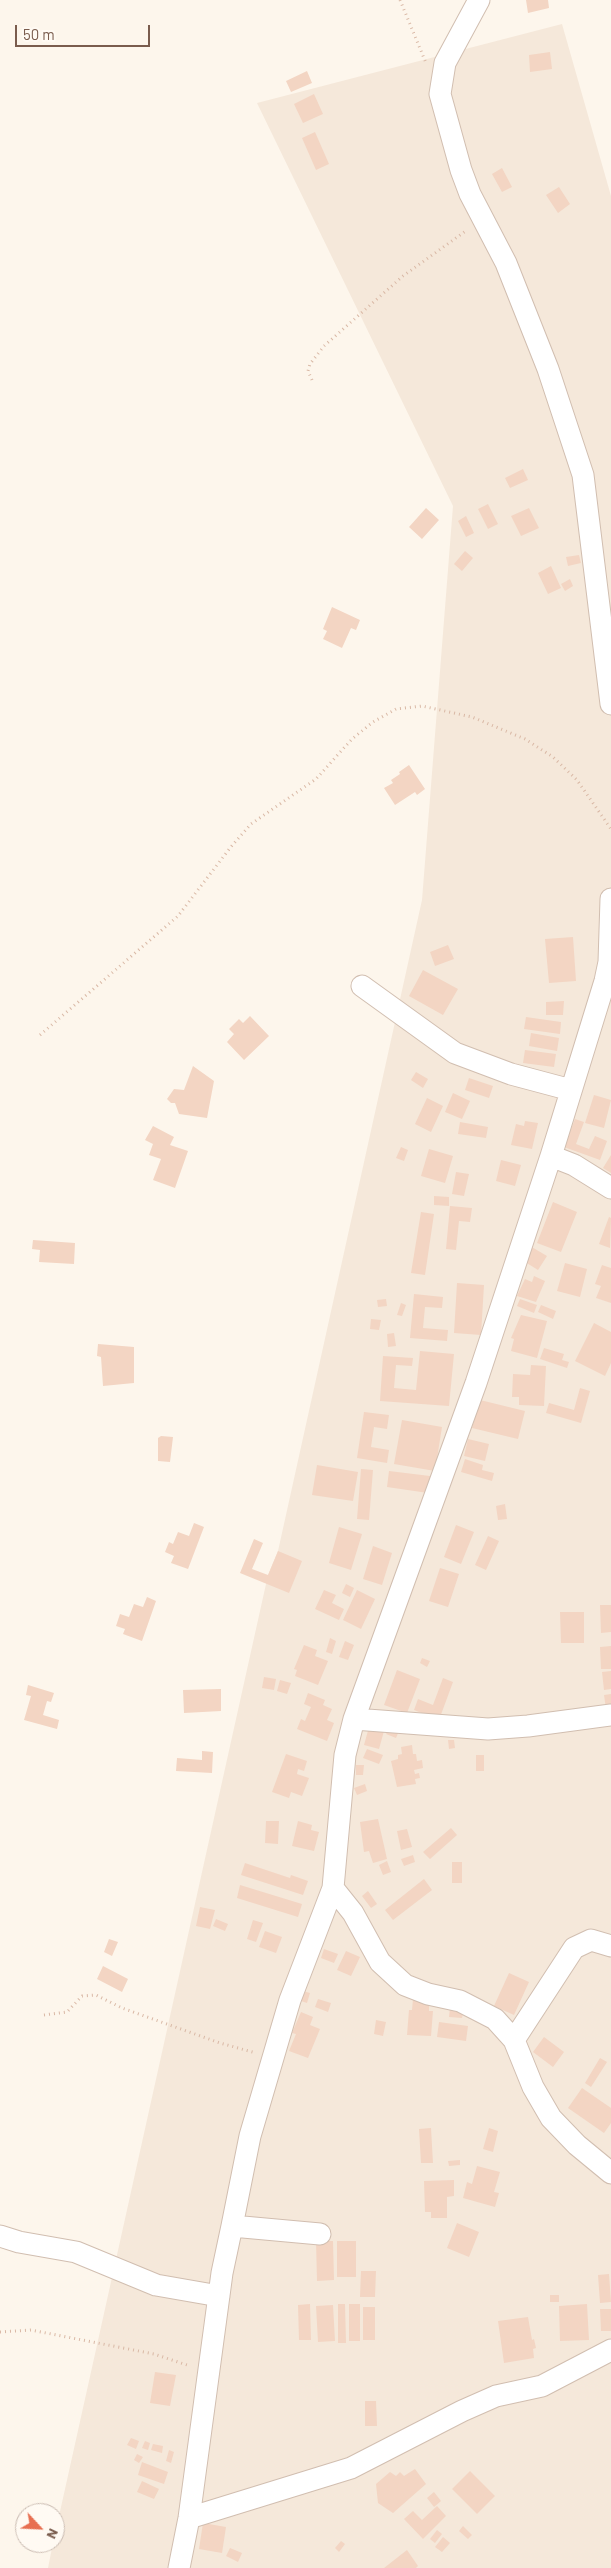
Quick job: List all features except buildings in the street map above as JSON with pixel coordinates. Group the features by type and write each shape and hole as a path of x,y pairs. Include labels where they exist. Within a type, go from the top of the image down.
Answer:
{"street":[{"path":"479,0 445,63 441,89 444,113 460,170 483,221 506,263 548,369 583,474 599,587 610,693"},
{"path":"179,2568 189,2518 219,2296 250,2136 290,2000 333,1888 344,1764 354,1719 394,1604 473,1392 551,1156 610,962 611,899"},
{"path":"362,986 455,1053 511,1074 571,1090"},
{"path":"551,1156 574,1165 611,1188"},
{"path":"354,1719 488,1729 528,1726 611,1715"},
{"path":"333,1888 345,1900 380,1962 405,1985 428,1994 460,2001 495,2019 514,2040 533,2086 552,2118 577,2145 611,2173"},
{"path":"514,2040 574,1948 591,1940 611,1946"},
{"path":"232,2226 320,2234"},
{"path":"0,2236 19,2242 76,2252 156,2285 219,2296"},
{"path":"189,2518 350,2468 462,2411 496,2396 542,2386 611,2350"}],"path":[{"path":"400,0 415,40 430,72 441,89"},
{"path":"312,380 308,371 310,364 324,346 403,276 462,233 483,221"},
{"path":"40,1035 178,916 230,848 252,824 316,778 352,739 373,722 396,709 422,706 472,717 532,742 553,756 577,780 611,829"},
{"path":"44,2015 67,2012 82,1996 96,1995 122,2008 220,2043 273,2057"},
{"path":"0,2332 30,2330 154,2354 181,2362 209,2374"}],"shaded area":[{"path":"562,24 611,196 611,2568 48,2568 51,2553 65,2553 65,2503 62,2503 268,1575 278,1551 422,900 453,506 257,103"}]}
